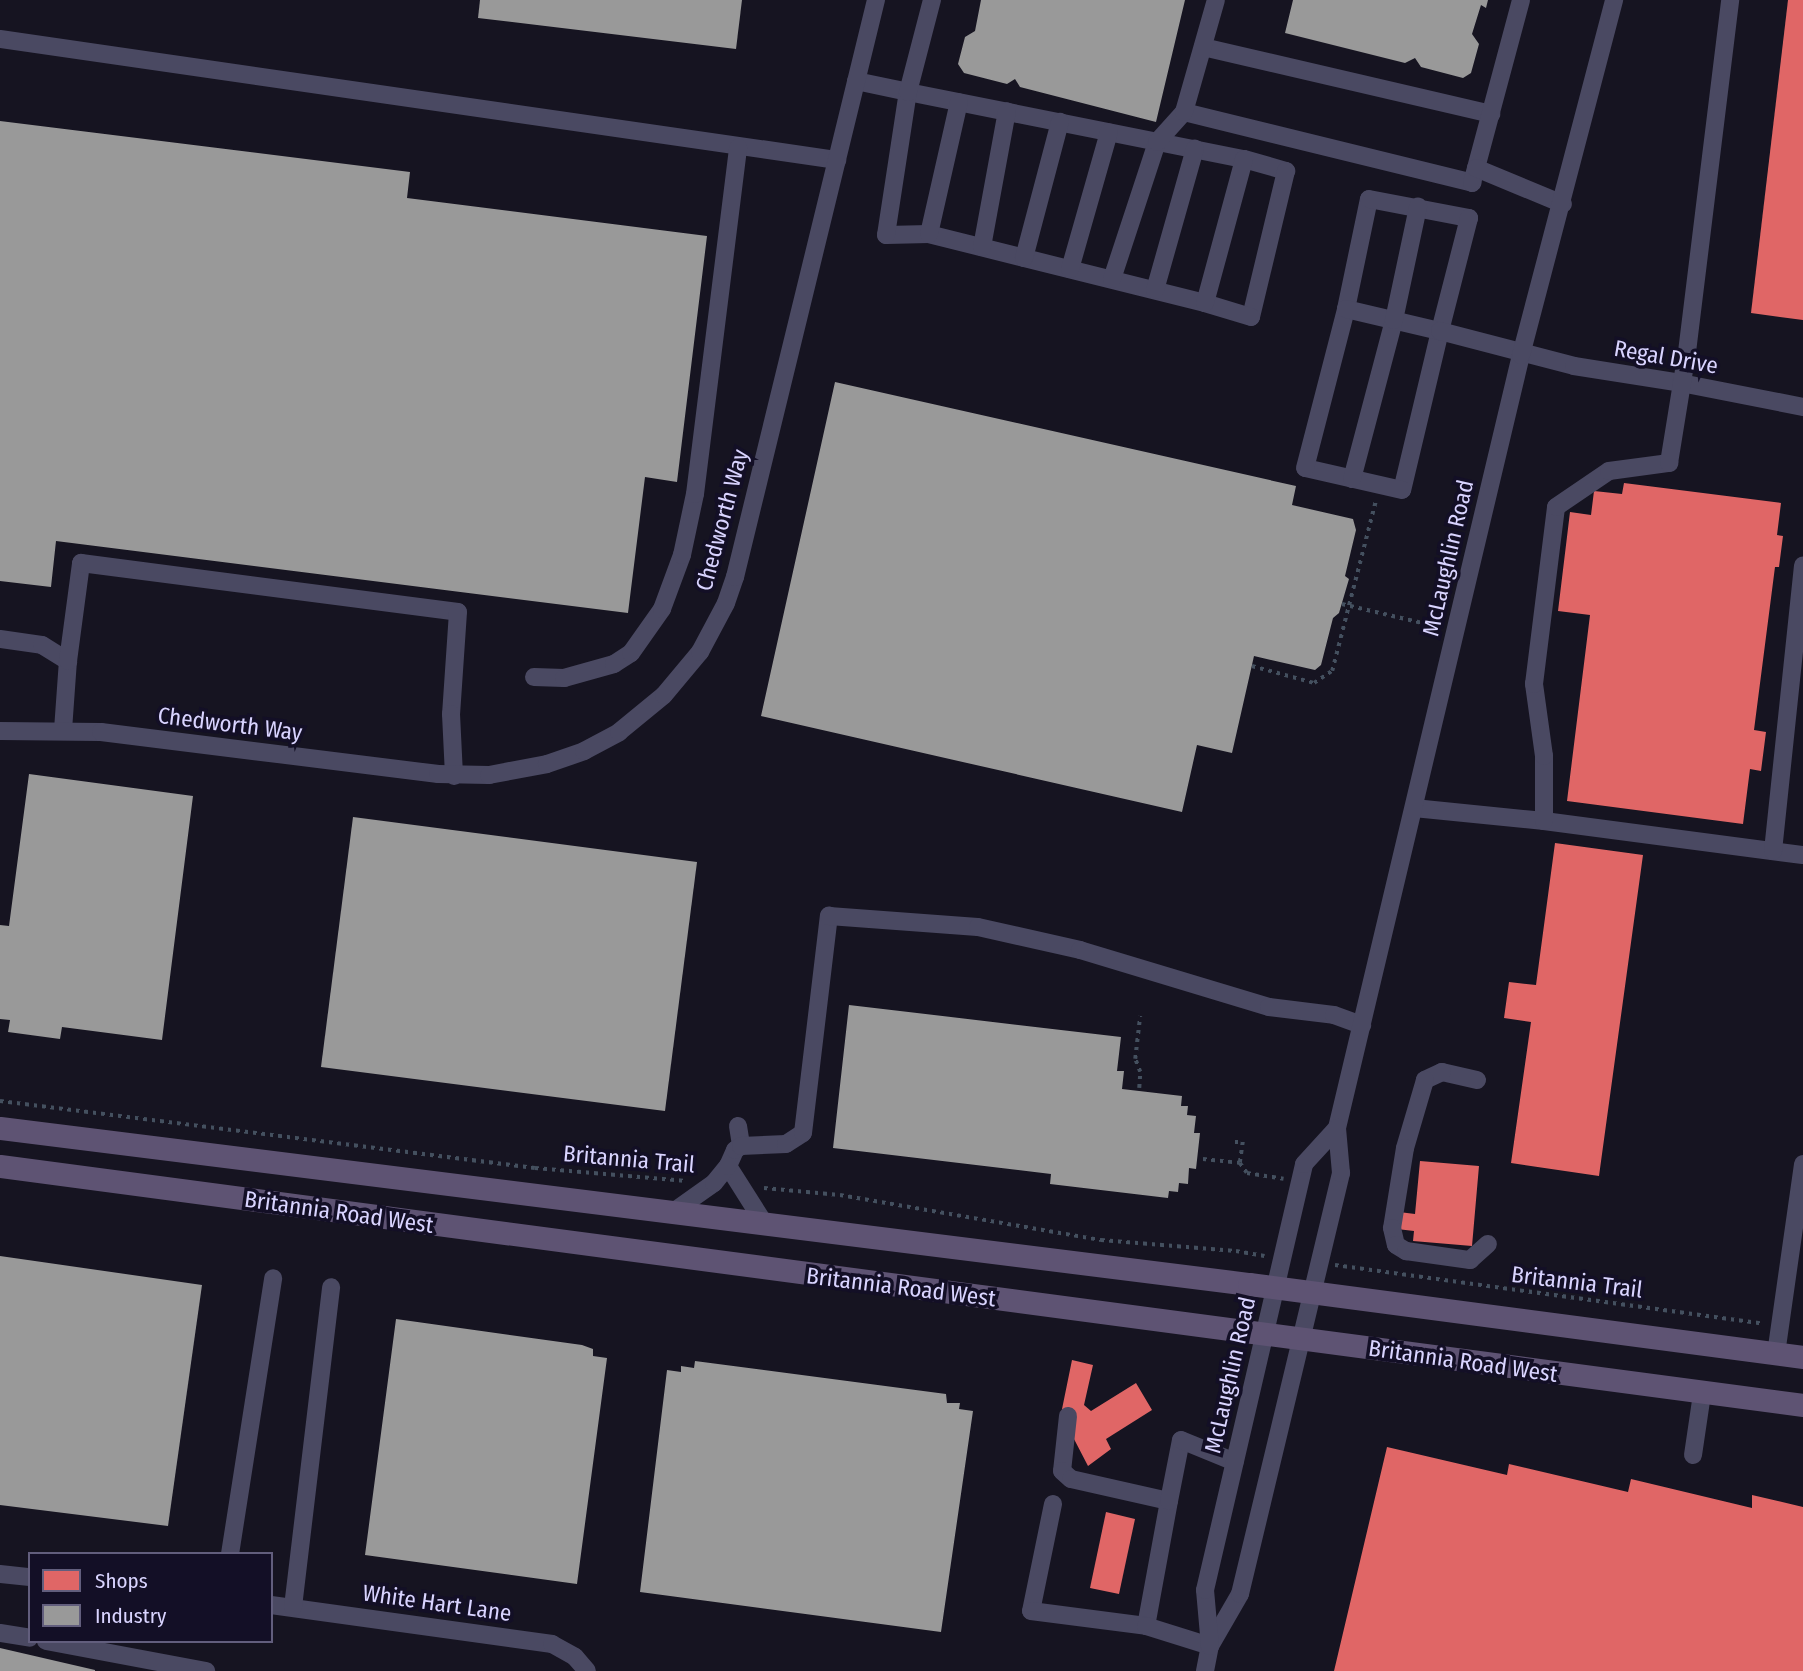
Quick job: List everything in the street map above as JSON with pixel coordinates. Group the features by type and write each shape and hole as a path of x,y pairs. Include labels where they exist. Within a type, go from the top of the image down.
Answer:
{"main road":[{"name":"Britannia Road West","path":"0,1128 1275,1287 1803,1357"},
{"name":"Britannia Road West","path":"0,1166 1702,1394 1803,1405"}],"street":[{"name":"Chedworth Way","path":"0,732 63,730 454,776 528,769 593,746 619,732 664,695 700,652 714,628 735,577 876,0"},
{"path":"856,81 908,92 1244,159 1286,171 1251,317 1155,290 929,234 886,235 908,92 932,0"},
{"path":"1112,279 1157,142 1184,112 1216,0"},
{"path":"1184,112 1472,183 1521,0"},
{"name":"McLaughlin Road","path":"1210,1646 1240,1594 1341,1173 1337,1128 1521,355 1563,204 1614,0"},
{"path":"1544,821 1544,756 1534,684 1556,507 1609,471 1669,463 1730,0"},
{"path":"0,39 738,148 837,160"},
{"path":"1203,47 1490,114"},
{"path":"929,234 959,102"},
{"path":"982,247 1007,111"},
{"path":"1024,258 1060,122"},
{"path":"1070,269 1109,132"},
{"path":"534,677 564,678 614,664 631,653 662,609 682,555 695,494 738,148"},
{"path":"1155,290 1195,149"},
{"path":"1205,303 1244,159"},
{"path":"1476,167 1563,204"},
{"path":"1369,200 1418,207 1469,218 1402,489 1305,468 1346,309 1369,200"},
{"path":"1352,479 1394,320 1418,207"},
{"name":"Regal Drive","path":"1346,309 1440,331 1521,355 1803,408"},
{"path":"63,730 68,661 81,564 458,612 452,714 454,776"},
{"path":"1773,851 1803,566"},
{"path":"0,639 42,645 68,661"},
{"path":"1414,808 1544,821 1803,855"},
{"path":"673,1212 714,1183 728,1166 735,1150 741,1146 786,1144 803,1133 829,916 978,927 1080,950 1269,1007 1334,1015 1362,1025"},
{"path":"1477,1080 1442,1072 1425,1080 1405,1148 1392,1228 1396,1245 1406,1251 1471,1259 1488,1244"},
{"path":"738,1126 741,1146"},
{"name":"McLaughlin Road","path":"1205,1671 1210,1646 1205,1590 1304,1164 1337,1128"},
{"path":"1776,1354 1803,1164"},
{"path":"728,1166 764,1223"},
{"path":"230,1552 273,1278"},
{"path":"293,1607 331,1287"},
{"path":"1693,1455 1702,1394"},
{"path":"1068,1416 1062,1471 1071,1479 1169,1501"},
{"path":"1146,1626 1181,1440 1235,1462"},
{"path":"1053,1504 1031,1611 1146,1626 1210,1646"},
{"path":"0,1574 28,1577"},
{"name":"White Hart Lane","path":"273,1605 552,1644 575,1657 587,1671"},
{"path":"0,1633 28,1638"},
{"path":"57,1643 206,1671"}],"path":[{"path":"1252,666 1314,683 1332,671 1380,485"},
{"path":"1342,604 1456,631"},
{"path":"1139,1088 1140,1072 1135,1059 1140,1016"},
{"name":"Britannia Trail","path":"0,1101 535,1168 714,1183"},
{"path":"1235,1142 1243,1142 1240,1163 1247,1174 1300,1181"},
{"path":"1203,1159 1240,1163"},
{"path":"739,1186 840,1195 1101,1240 1254,1254"},
{"name":"Britannia Trail","path":"1348,1266 1508,1292 1780,1326"}],"building: Shops":[{"path":"1788,0 1803,0 1803,320 1751,313"},
{"path":"1624,483 1781,503 1777,535 1783,536 1779,567 1775,567 1754,730 1766,732 1761,771 1750,769 1743,824 1567,801 1590,615 1558,611 1570,512 1591,515 1594,491 1622,494"},
{"path":"1555,843 1643,855 1599,1176 1511,1163 1531,1022 1504,1018 1509,982 1536,985"},
{"path":"1420,1161 1479,1166 1472,1246 1413,1241 1414,1231 1397,1229 1399,1212 1415,1214"},
{"path":"1072,1360 1093,1365 1084,1405 1091,1411 1136,1383 1152,1410 1106,1439 1111,1449 1088,1466 1061,1414"},
{"path":"1387,1447 1507,1475 1509,1464 1628,1492 1631,1479 1752,1508 1752,1495 1803,1507 1803,1671 1334,1671"},
{"path":"1106,1512 1135,1519 1119,1594 1090,1588"}],"building: Industry":[{"path":"480,0 742,0 736,49 478,18"},
{"path":"981,0 1185,0 1156,122 1020,87 1015,79 1007,84 964,73 958,64 965,37 975,31"},
{"path":"1293,0 1488,0 1486,8 1481,5 1472,34 1479,44 1471,73 1463,78 1421,67 1415,58 1405,63 1285,33"},
{"path":"0,121 410,172 407,198 707,236 677,482 645,477 628,613 56,541 51,587 0,581"},
{"path":"835,382 1296,486 1292,505 1353,519 1356,530 1345,576 1349,579 1339,613 1333,618 1321,665 1315,670 1254,656 1232,753 1197,745 1182,812 761,716"},
{"path":"29,774 193,796 162,1040 62,1027 60,1039 8,1032 10,1020 0,1019 0,925 9,926"},
{"path":"353,817 697,862 665,1111 321,1067"},
{"path":"849,1005 1121,1037 1117,1071 1124,1071 1122,1089 1182,1096 1181,1106 1188,1106 1187,1115 1196,1116 1194,1133 1200,1133 1196,1169 1189,1168 1188,1184 1179,1183 1178,1192 1169,1191 1168,1198 1050,1184 1051,1174 833,1148"},
{"path":"0,1256 202,1285 168,1526 0,1505"},
{"path":"396,1319 582,1345 593,1349 593,1356 607,1358 577,1584 365,1555"},
{"path":"695,1361 946,1394 947,1403 960,1403 959,1409 973,1411 941,1632 640,1592 667,1370 681,1372 681,1366 694,1368"},
{"path":"0,1648 95,1670 95,1671 0,1671"}]}
